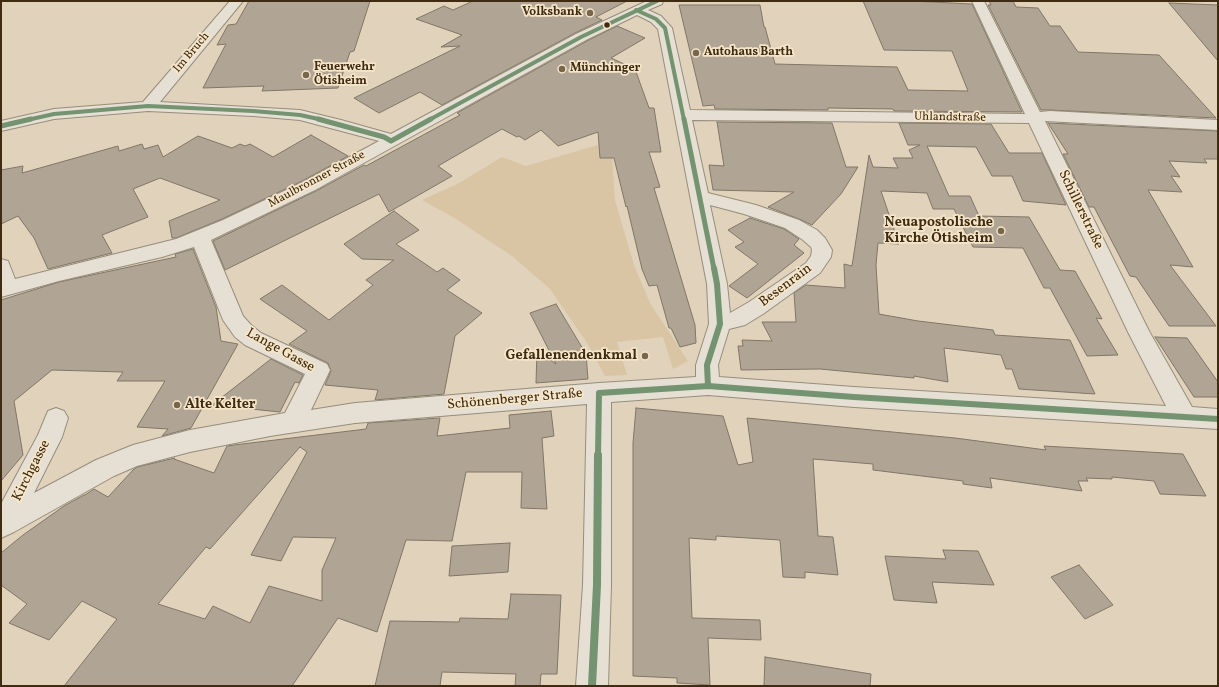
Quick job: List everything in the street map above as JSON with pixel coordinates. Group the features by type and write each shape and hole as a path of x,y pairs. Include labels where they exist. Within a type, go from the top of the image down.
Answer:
{"street":[{"name":"Im Bruch","path":"148,106 237,1"},
{"name":"Maulbronner Straße","path":"2,290 59,274 162,250 200,237 230,224 308,186 581,38 657,1"},
{"name":"Schillerstraße","path":"978,1 1139,332 1185,418"},
{"path":"636,10 656,19 664,28 717,284 720,324 707,365 708,386"},
{"path":"1,126 54,114 148,106 253,111 300,115 336,123 377,135 391,141"},
{"name":"Uhlandstraße","path":"682,115 1024,119 1050,116 1218,125"},
{"name":"Besenrain","path":"700,197 749,209 792,224 810,235 818,243 822,250 821,257 813,268 769,299 737,319 720,324"},
{"name":"Lange Gasse","path":"200,237 234,320 243,331 253,339 319,370 294,421"},
{"path":"1,266 5,278 2,290"},
{"name":"Schönenberger Straße","path":"3,524 76,483 133,456 190,441 294,421 355,413 599,393 708,386 1218,419"},
{"path":"592,686 597,585 599,393"},
{"name":"Kirchgasse","path":"3,524 46,444 56,418"}],"shaded area":[{"path":"611,141 615,200 634,265 650,303 688,361 673,369 663,337 617,342 627,375 605,376 587,343 550,289 512,256 456,219 422,200 459,183 502,157 526,166"}],"building":[{"path":"249,1 370,1 354,51 350,52 338,88 262,91 264,86 203,88 226,44 217,45 228,25 236,24"},
{"path":"473,1 627,1 596,17 602,20 442,105 420,92 379,113 354,98 460,46 441,47 462,35 416,19 444,6 453,10"},
{"path":"863,1 912,1 972,4 1022,112 894,111 893,109 828,108 828,110 715,109 714,105 703,106 679,5 760,5 764,27 775,64 897,67 908,90 968,91 952,51 884,50"},
{"path":"989,1 1013,1 1016,7 1038,8 1050,26 1060,26 1078,52 1159,55 1216,118 1041,110 988,5 991,5"},
{"path":"1169,3 1218,5 1218,61"},
{"path":"617,26 645,38 611,58 635,69 649,108 654,108 661,152 649,152 660,187 654,188 695,325 696,343 680,347 671,328 669,328 657,285 649,286 642,269 614,158 600,158 598,132 558,146 541,130 525,140 502,129 438,166 452,176 389,212 379,194 225,270 213,241 316,191 364,165 366,166 460,115 457,113"},
{"path":"717,122 832,123 846,167 858,167 841,194 812,225 768,207 794,192 713,190 709,165 724,166"},
{"path":"899,123 991,124 1009,153 1042,153 1066,205 1023,201 1012,176 992,176 976,147 927,146 949,196 970,196 979,216 1029,217 1060,270 1075,271 1102,319 1096,318 1118,355 1087,356 1050,288 1044,288 1023,248 973,247 954,209 933,209 927,193 881,191 899,244 878,243 876,265 879,314 918,321 993,330 995,335 1070,340 1095,394 1019,389 1012,369 1006,369 1001,355 944,348 948,382 914,376 914,378 820,369 741,370 738,346 743,346 742,340 772,341 762,322 796,322 794,293 806,285 845,288 844,264 852,266 869,155 873,167 898,168 893,158 913,158 909,150 920,145 908,145"},
{"path":"1048,123 1218,131 1218,159 1204,159 1207,163 1169,161 1180,177 1171,176 1182,192 1148,190 1193,267 1170,265 1216,326 1169,326 1136,277 1130,276 1094,207 1089,207 1063,154 1068,154"},
{"path":"311,135 348,156 302,181 222,219 176,238 172,238 169,221 220,200 160,178 133,189 148,217 102,235 112,253 48,269 34,238 18,216 1,224 1,170 23,166 22,173 118,146 119,151 142,144 144,149 158,145 163,157 198,136 232,148 240,144 245,146 250,144 273,157"},
{"path":"394,211 419,230 396,244 437,272 443,268 460,280 447,290 482,313 455,336 444,394 375,400 378,390 325,385 331,371 328,363 289,344 307,331 260,299 282,285 329,320 373,285 366,280 394,260 362,259 344,244"},
{"path":"750,218 784,229 799,239 794,245 804,253 747,298 729,286 758,264 735,247 744,242 728,230"},
{"path":"193,249 216,307 221,341 238,344 191,428 162,436 168,429 137,427 165,381 117,381 123,372 52,370 14,401 23,455 1,481 1,300 59,282 176,257 175,254"},
{"path":"556,304 586,354 588,379 536,383 537,351 556,364 530,313"},
{"path":"1155,337 1187,338 1218,382 1218,397 1194,397"},
{"path":"271,359 303,375 299,383 295,382 280,412 212,405"},
{"path":"636,408 723,416 738,465 753,462 747,418 955,438 1046,450 1044,446 1183,454 1206,496 1160,494 1154,481 1112,477 1112,479 1086,478 1088,481 1078,481 1082,491 990,478 992,488 963,484 963,481 873,470 873,464 813,459 818,536 833,537 838,575 805,572 805,578 783,577 780,540 716,536 716,540 689,538 692,618 760,620 761,640 708,638 710,685 677,683 677,678 633,676 633,443"},
{"path":"551,411 554,436 542,438 547,509 521,508 522,472 466,472 452,541 406,540 377,632 338,618 292,686 64,686 117,619 82,601 49,640 9,623 27,604 1,585 1,553 23,535 64,506 94,489 108,497 137,467 175,458 174,459 214,473 227,446 366,429 368,423 440,418 437,436 510,428 509,415","holes":["300,447 307,452 251,555 281,561 293,537 336,538 322,570 322,601 269,586 250,623 213,606 205,619 158,604 206,547 210,549"]},
{"path":"510,543 508,572 449,576 452,546"},
{"path":"943,550 978,551 994,585 932,582 937,603 894,600 885,556 946,559"},
{"path":"1079,565 1113,605 1085,619 1051,577"},
{"path":"511,594 561,595 557,674 541,674 540,686 515,686 516,674 442,672 440,686 375,686 390,621 459,622 460,618 508,619"},
{"path":"765,657 871,674 870,686 764,686"}],"transit line":[{"path":"1,126 54,114 148,106 253,111 300,115 335,123 384,137 391,141 581,37 657,1"},
{"path":"636,10 656,19 665,28 717,284 720,324 707,365 708,386"},
{"path":"599,393 708,386 854,397 1218,419"},
{"path":"592,686 597,585 599,393"}],"place":[{"name":"Volksbank","path":"590,13"},
{"name":"Autohaus Barth","path":"696,53"},
{"name":"Münchinger","path":"562,69"},
{"name":"Feuerwehr Ötisheim","path":"306,75"},
{"name":"Neuapostolische Kirche Ötisheim","path":"1001,231"},
{"name":"Gefallenendenkmal","path":"645,356"},
{"name":"Alte Kelter","path":"177,405"}]}
